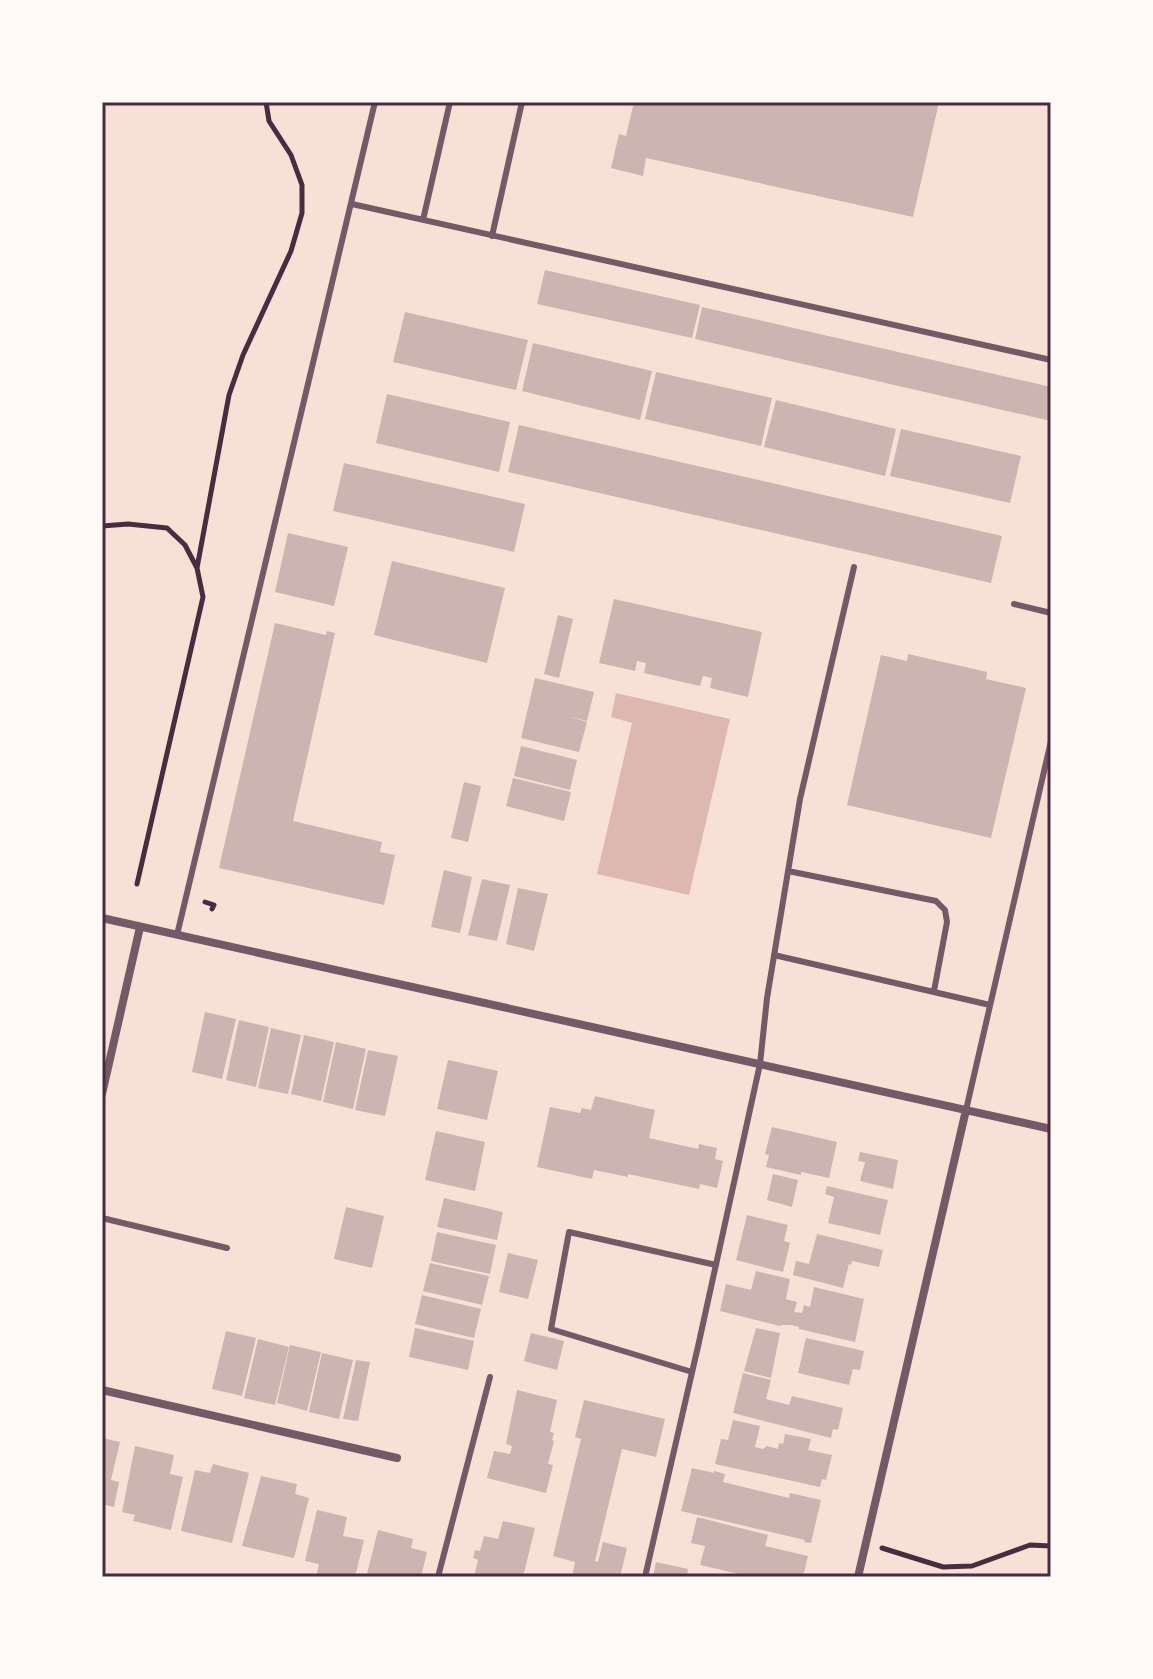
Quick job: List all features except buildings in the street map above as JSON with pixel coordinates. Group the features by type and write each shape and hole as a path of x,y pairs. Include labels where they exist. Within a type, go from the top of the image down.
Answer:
{"street":[{"path":"102,918 1051,1129"},
{"path":"102,1094 140,927"},
{"path":"858,1577 966,1110"},
{"path":"102,1390 397,1458"}],"lane":[{"path":"177,935 375,102"},
{"path":"423,220 450,102"},
{"path":"492,236 522,102"},
{"path":"352,204 1051,360"},
{"path":"645,1577 760,1064 774,955 800,799 854,567"},
{"path":"1014,604 1051,613"},
{"path":"966,1110 1051,741"},
{"path":"788,871 936,901 945,910 947,922 934,991"},
{"path":"774,955 990,1005"},
{"path":"102,1218 227,1248"},
{"path":"692,1372 551,1329 569,1232 716,1265"},
{"path":"438,1577 490,1377"}],"path":[{"path":"197,568 229,395 243,355 291,251 302,213 302,185 291,155 269,121 266,102"},
{"path":"102,526 128,524 167,528 185,545 197,568 203,597 137,884"},
{"path":"205,902 214,905 212,909"},
{"path":"866,1544 943,1567 972,1566 1030,1545 1051,1546"}],"shaded area":[{"path":"616,693 730,719 689,895 597,874 632,723 611,717"}]}
